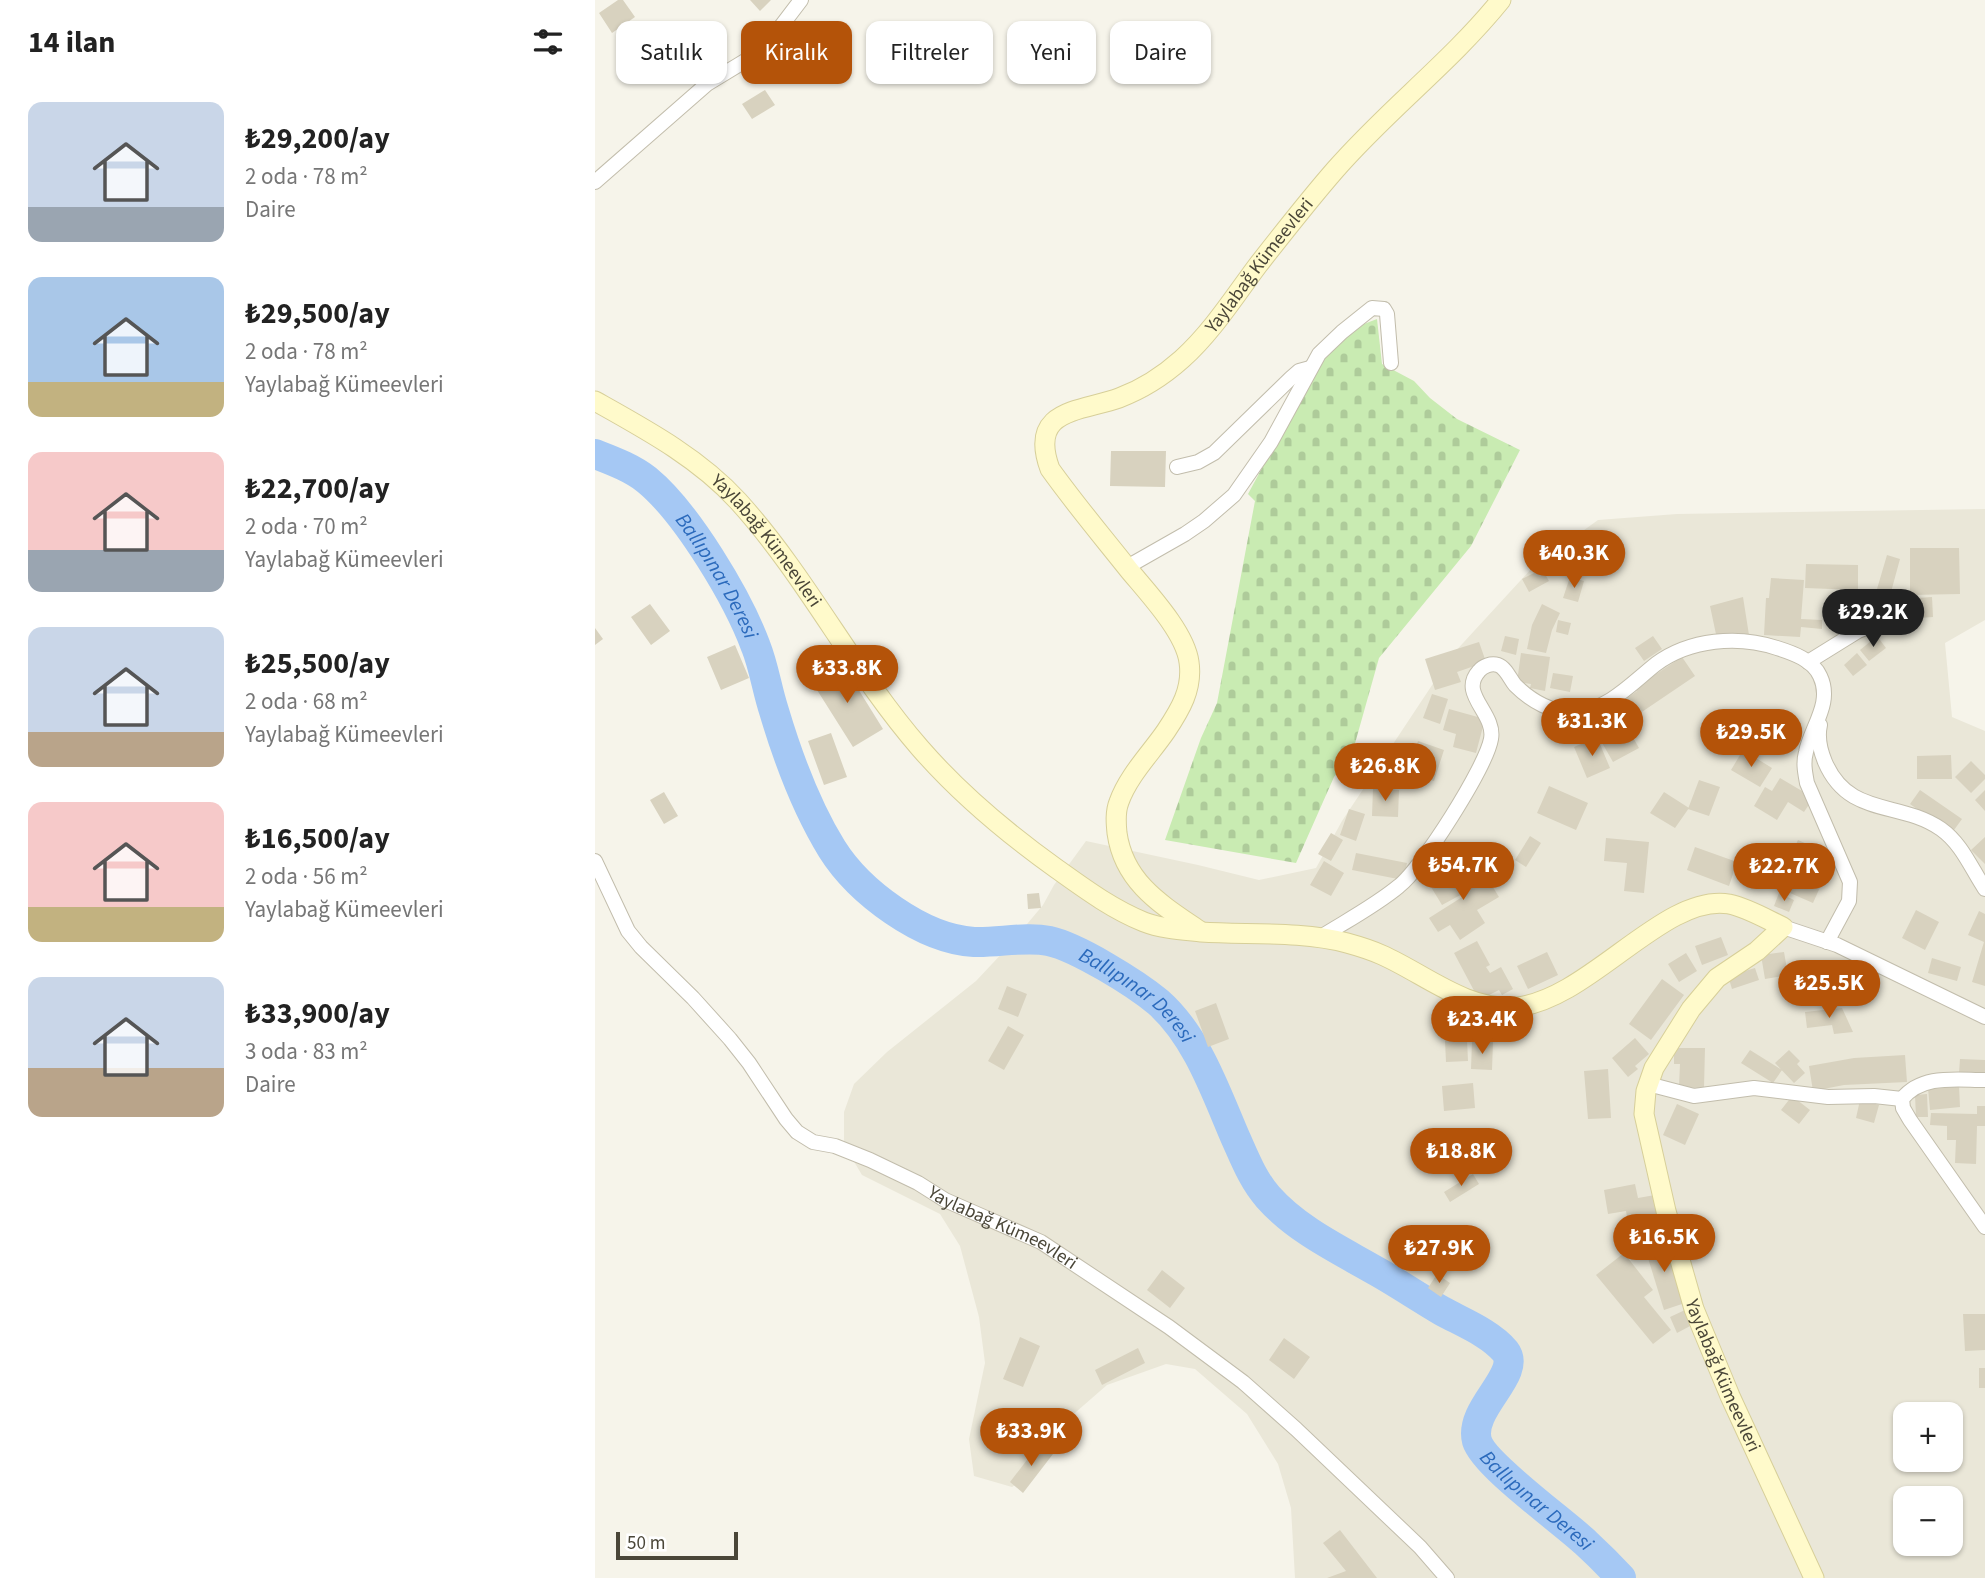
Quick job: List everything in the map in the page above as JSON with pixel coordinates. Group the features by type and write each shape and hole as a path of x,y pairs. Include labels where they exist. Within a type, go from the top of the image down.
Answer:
{"street":[{"path":"595,182 707,85 762,50 801,0"},
{"name":"Yaylabağ Kümeevleri","path":"1201,932 1159,903 1127,868 1115,821 1119,802 1131,780 1185,701 1189,684 1189,662 1183,644 1156,603 1050,469 1044,453 1044,438 1052,424 1064,413 1140,389 1165,374 1190,352 1221,317 1298,215 1356,146 1483,23 1501,0"},
{"path":"1127,567 1204,522 1234,495 1271,442 1319,354 1359,317 1378,307 1384,309 1387,314 1391,363"},
{"path":"1177,467 1198,462 1213,453 1290,378 1299,371 1310,368"},
{"name":"Yaylabağ Kümeevleri","path":"595,401 646,429 682,454 736,499 820,607 883,701 921,749 991,817 1036,854 1112,908 1148,924 1201,932 1319,937 1380,954 1456,995 1486,1004 1509,1007 1526,1006 1546,999 1578,982 1667,921 1697,906 1728,904 1747,909 1783,927 1827,942 1985,1017"},
{"path":"1808,662 1858,631 1874,625 1907,622"},
{"path":"1319,937 1401,885 1431,848 1478,773 1491,739 1491,726 1489,717 1476,701 1473,686 1475,677 1486,666 1497,664 1515,684 1548,708 1562,712 1579,712 1602,706 1678,650 1698,644 1731,641 1769,645 1796,654 1808,662 1820,676 1824,691 1818,732 1820,751 1829,771 1840,786 1855,799 1923,819 1940,829 1956,841 1985,889"},
{"path":"1823,710 1806,750 1804,767 1807,783 1850,882 1849,901 1827,942"},
{"name":"Yaylabağ Kümeevleri","path":"595,861 628,931 730,1039 797,1132 813,1142 835,1146 870,1160 954,1205 1041,1242 1169,1326 1243,1382 1296,1429 1420,1547 1447,1578"},
{"name":"Yaylabağ Kümeevleri","path":"1783,927 1757,951 1717,978 1707,989 1661,1054 1648,1084 1644,1102 1646,1128 1672,1237 1694,1309 1730,1396 1814,1578"},
{"path":"1902,1099 1916,1085 1926,1082 1985,1080"},
{"path":"1648,1084 1694,1096 1754,1088 1828,1097 1874,1096 1902,1099"},
{"path":"1902,1099 1903,1108 1910,1120 1985,1227"}],"shaded area":[{"path":"1985,509 1985,620 1945,643 1952,717 1985,731 1985,1578 1295,1578 1291,1508 1278,1464 1247,1414 1195,1369 1166,1364 1107,1385 1061,1425 1040,1469 1012,1487 974,1476 969,1439 985,1363 979,1317 960,1246 940,1214 862,1175 844,1145 844,1112 854,1084 887,1052 976,981 1043,905 1086,841 1259,880 1316,868 1342,821 1452,655 1533,567 1598,520 1677,514"}],"green space":[{"path":"1377,319 1382,364 1414,381 1430,398 1457,419 1520,450 1471,546 1379,658 1352,754 1334,777 1296,863 1165,840 1201,738 1217,703 1255,501 1248,494 1322,357 1344,336"}],"building":[{"path":"618,0 623,0 635,17 629,21 616,21 616,30 612,33 599,13"},
{"path":"750,0 771,0 760,11"},
{"path":"765,90 775,105 752,119 742,104"},
{"path":"1111,451 1166,451 1165,487 1110,486"},
{"path":"1910,548 1959,548 1960,594 1910,595"},
{"path":"1887,555 1900,559 1891,592 1877,589"},
{"path":"1806,564 1858,565 1858,590 1805,588"},
{"path":"1542,569 1549,581 1529,592 1522,579"},
{"path":"1570,577 1584,581 1578,602 1563,598"},
{"path":"1771,578 1804,580 1801,619 1822,620 1822,629 1801,627 1800,637 1764,635 1766,598 1769,598"},
{"path":"1743,597 1749,635 1717,639 1710,606"},
{"path":"1932,597 1933,617 1876,621 1874,601"},
{"path":"650,604 670,631 651,645 631,617"},
{"path":"1542,604 1560,613 1546,653 1527,649 1532,625"},
{"path":"1558,620 1571,623 1568,635 1556,632"},
{"path":"595,628 603,639 595,645"},
{"path":"1505,636 1519,639 1516,655 1501,651"},
{"path":"1653,636 1662,649 1644,661 1635,648"},
{"path":"1877,636 1886,648 1869,661 1860,650"},
{"path":"1479,642 1486,662 1457,672 1461,682 1435,690 1425,659"},
{"path":"735,645 749,678 721,690 707,657"},
{"path":"1521,653 1550,657 1545,691 1530,688 1531,684 1517,682"},
{"path":"1857,653 1867,665 1853,676 1844,665"},
{"path":"1682,657 1695,676 1627,722 1616,706 1637,691 1635,688"},
{"path":"842,663 883,729 853,747 812,682"},
{"path":"1553,673 1573,676 1570,692 1550,688"},
{"path":"1432,694 1448,699 1440,724 1423,718"},
{"path":"1449,709 1485,719 1476,753 1453,747 1456,734 1443,730"},
{"path":"1627,727 1639,748 1613,762 1601,741"},
{"path":"831,733 847,777 824,785 808,741"},
{"path":"1597,737 1610,768 1587,778 1574,747"},
{"path":"1418,741 1444,750 1434,781 1408,773"},
{"path":"1743,750 1772,768 1760,787 1731,770"},
{"path":"1951,755 1952,779 1917,779 1917,756"},
{"path":"1971,761 1985,775 1985,779 1971,793 1955,777"},
{"path":"1780,778 1802,791 1810,803 1804,812 1788,802 1777,820 1754,806 1765,787 1772,791"},
{"path":"1699,780 1720,787 1709,816 1688,809"},
{"path":"1549,786 1588,803 1576,830 1537,813"},
{"path":"1373,788 1399,790 1398,817 1372,816"},
{"path":"1920,790 1962,819 1954,830 1937,819 1935,822 1910,804"},
{"path":"1985,790 1985,811 1975,800"},
{"path":"664,792 678,816 664,824 650,800"},
{"path":"1664,792 1689,808 1675,828 1650,813"},
{"path":"1349,809 1365,814 1356,841 1340,835"},
{"path":"1331,833 1343,840 1331,861 1318,854"},
{"path":"1530,836 1541,843 1526,867 1515,860"},
{"path":"1985,837 1985,864 1971,850"},
{"path":"1606,838 1649,842 1644,893 1624,891 1627,863 1604,861"},
{"path":"1798,840 1834,856 1813,903 1746,874 1756,850 1787,863"},
{"path":"1695,847 1737,862 1729,886 1687,870"},
{"path":"1356,853 1407,863 1403,880 1352,870"},
{"path":"1324,861 1344,873 1331,896 1310,885"},
{"path":"1472,864 1482,882 1488,879 1499,897 1477,910 1485,923 1460,940 1450,925 1438,932 1429,918 1467,894 1466,892 1442,905 1431,887"},
{"path":"1039,893 1041,908 1028,909 1027,894"},
{"path":"1779,893 1794,900 1789,912 1774,906"},
{"path":"1916,910 1939,922 1925,950 1902,938"},
{"path":"1979,911 1985,914 1985,986 1972,982 1984,942 1968,935"},
{"path":"1721,937 1728,955 1702,965 1695,946"},
{"path":"1477,941 1490,965 1486,967 1490,973 1501,967 1513,989 1502,995 1499,990 1479,1000 1454,953"},
{"path":"1547,952 1558,975 1528,989 1517,966"},
{"path":"1784,952 1788,975 1765,979 1761,955"},
{"path":"1686,953 1697,971 1679,982 1668,964"},
{"path":"1932,958 1961,967 1957,981 1928,973"},
{"path":"1755,968 1759,980 1732,989 1728,976"},
{"path":"1662,979 1684,995 1651,1040 1629,1024"},
{"path":"1863,981 1864,1002 1807,1004 1807,984"},
{"path":"1007,986 1027,994 1018,1017 998,1009"},
{"path":"1216,1003 1229,1039 1208,1047 1195,1011"},
{"path":"1842,1008 1853,1032 1834,1034 1832,1025 1807,1028 1805,1012"},
{"path":"1008,1026 1024,1035 1004,1070 988,1061"},
{"path":"1635,1038 1649,1054 1635,1066 1638,1069 1628,1077 1612,1058"},
{"path":"1467,1039 1468,1061 1446,1062 1445,1041"},
{"path":"1472,1041 1493,1042 1492,1070 1471,1069"},
{"path":"1674,1048 1705,1048 1704,1088 1679,1087 1680,1064 1674,1064"},
{"path":"1750,1050 1782,1070 1773,1083 1741,1063"},
{"path":"1789,1050 1800,1061 1797,1064 1805,1073 1794,1083 1775,1063"},
{"path":"1905,1055 1907,1082 1844,1085 1813,1091 1809,1066 1854,1058"},
{"path":"1960,1059 1985,1060 1985,1075 1959,1073"},
{"path":"1608,1069 1611,1118 1588,1119 1584,1071"},
{"path":"1473,1083 1475,1108 1444,1111 1442,1086"},
{"path":"1959,1085 1960,1107 1930,1110 1928,1088"},
{"path":"1927,1094 1928,1117 1916,1117 1915,1095"},
{"path":"1792,1096 1810,1110 1799,1124 1781,1110"},
{"path":"1860,1100 1879,1105 1874,1123 1856,1118"},
{"path":"1677,1104 1699,1114 1685,1145 1663,1135"},
{"path":"1977,1106 1985,1106 1985,1126 1977,1126 1976,1164 1955,1163 1956,1140 1947,1140 1947,1126 1930,1125 1931,1113 1977,1114"},
{"path":"1473,1174 1479,1184 1450,1202 1444,1192"},
{"path":"1635,1184 1638,1198 1655,1195 1661,1229 1630,1235 1626,1211 1608,1214 1604,1190"},
{"path":"1665,1239 1685,1303 1664,1310 1644,1245"},
{"path":"1624,1253 1653,1290 1644,1297 1671,1330 1653,1344 1596,1275"},
{"path":"1162,1270 1185,1288 1170,1308 1147,1290"},
{"path":"1437,1274 1450,1283 1441,1297 1428,1288"},
{"path":"1685,1310 1692,1325 1677,1333 1670,1317"},
{"path":"1963,1314 1985,1314 1985,1350 1965,1351"},
{"path":"1020,1337 1040,1346 1023,1387 1003,1379"},
{"path":"1284,1338 1310,1357 1294,1379 1269,1360"},
{"path":"1138,1348 1145,1363 1102,1385 1095,1370"},
{"path":"1979,1368 1985,1368 1985,1388 1979,1388"},
{"path":"1040,1443 1053,1454 1023,1493 1010,1482"},
{"path":"1340,1530 1377,1578 1327,1578 1346,1571 1323,1543"}],"waterway":[{"name":"Ballıpınar Deresi","path":"595,454 629,468 647,480 678,513 710,558 737,605 756,647 779,729 806,799 832,849 858,881 894,911 934,932 974,942 1031,939 1049,941 1075,950 1135,985 1158,1002 1172,1016 1195,1048 1250,1169 1279,1209 1320,1239 1484,1333 1505,1351 1509,1360 1507,1370 1480,1416 1476,1429 1477,1441 1494,1464 1586,1543 1621,1578"}]}
